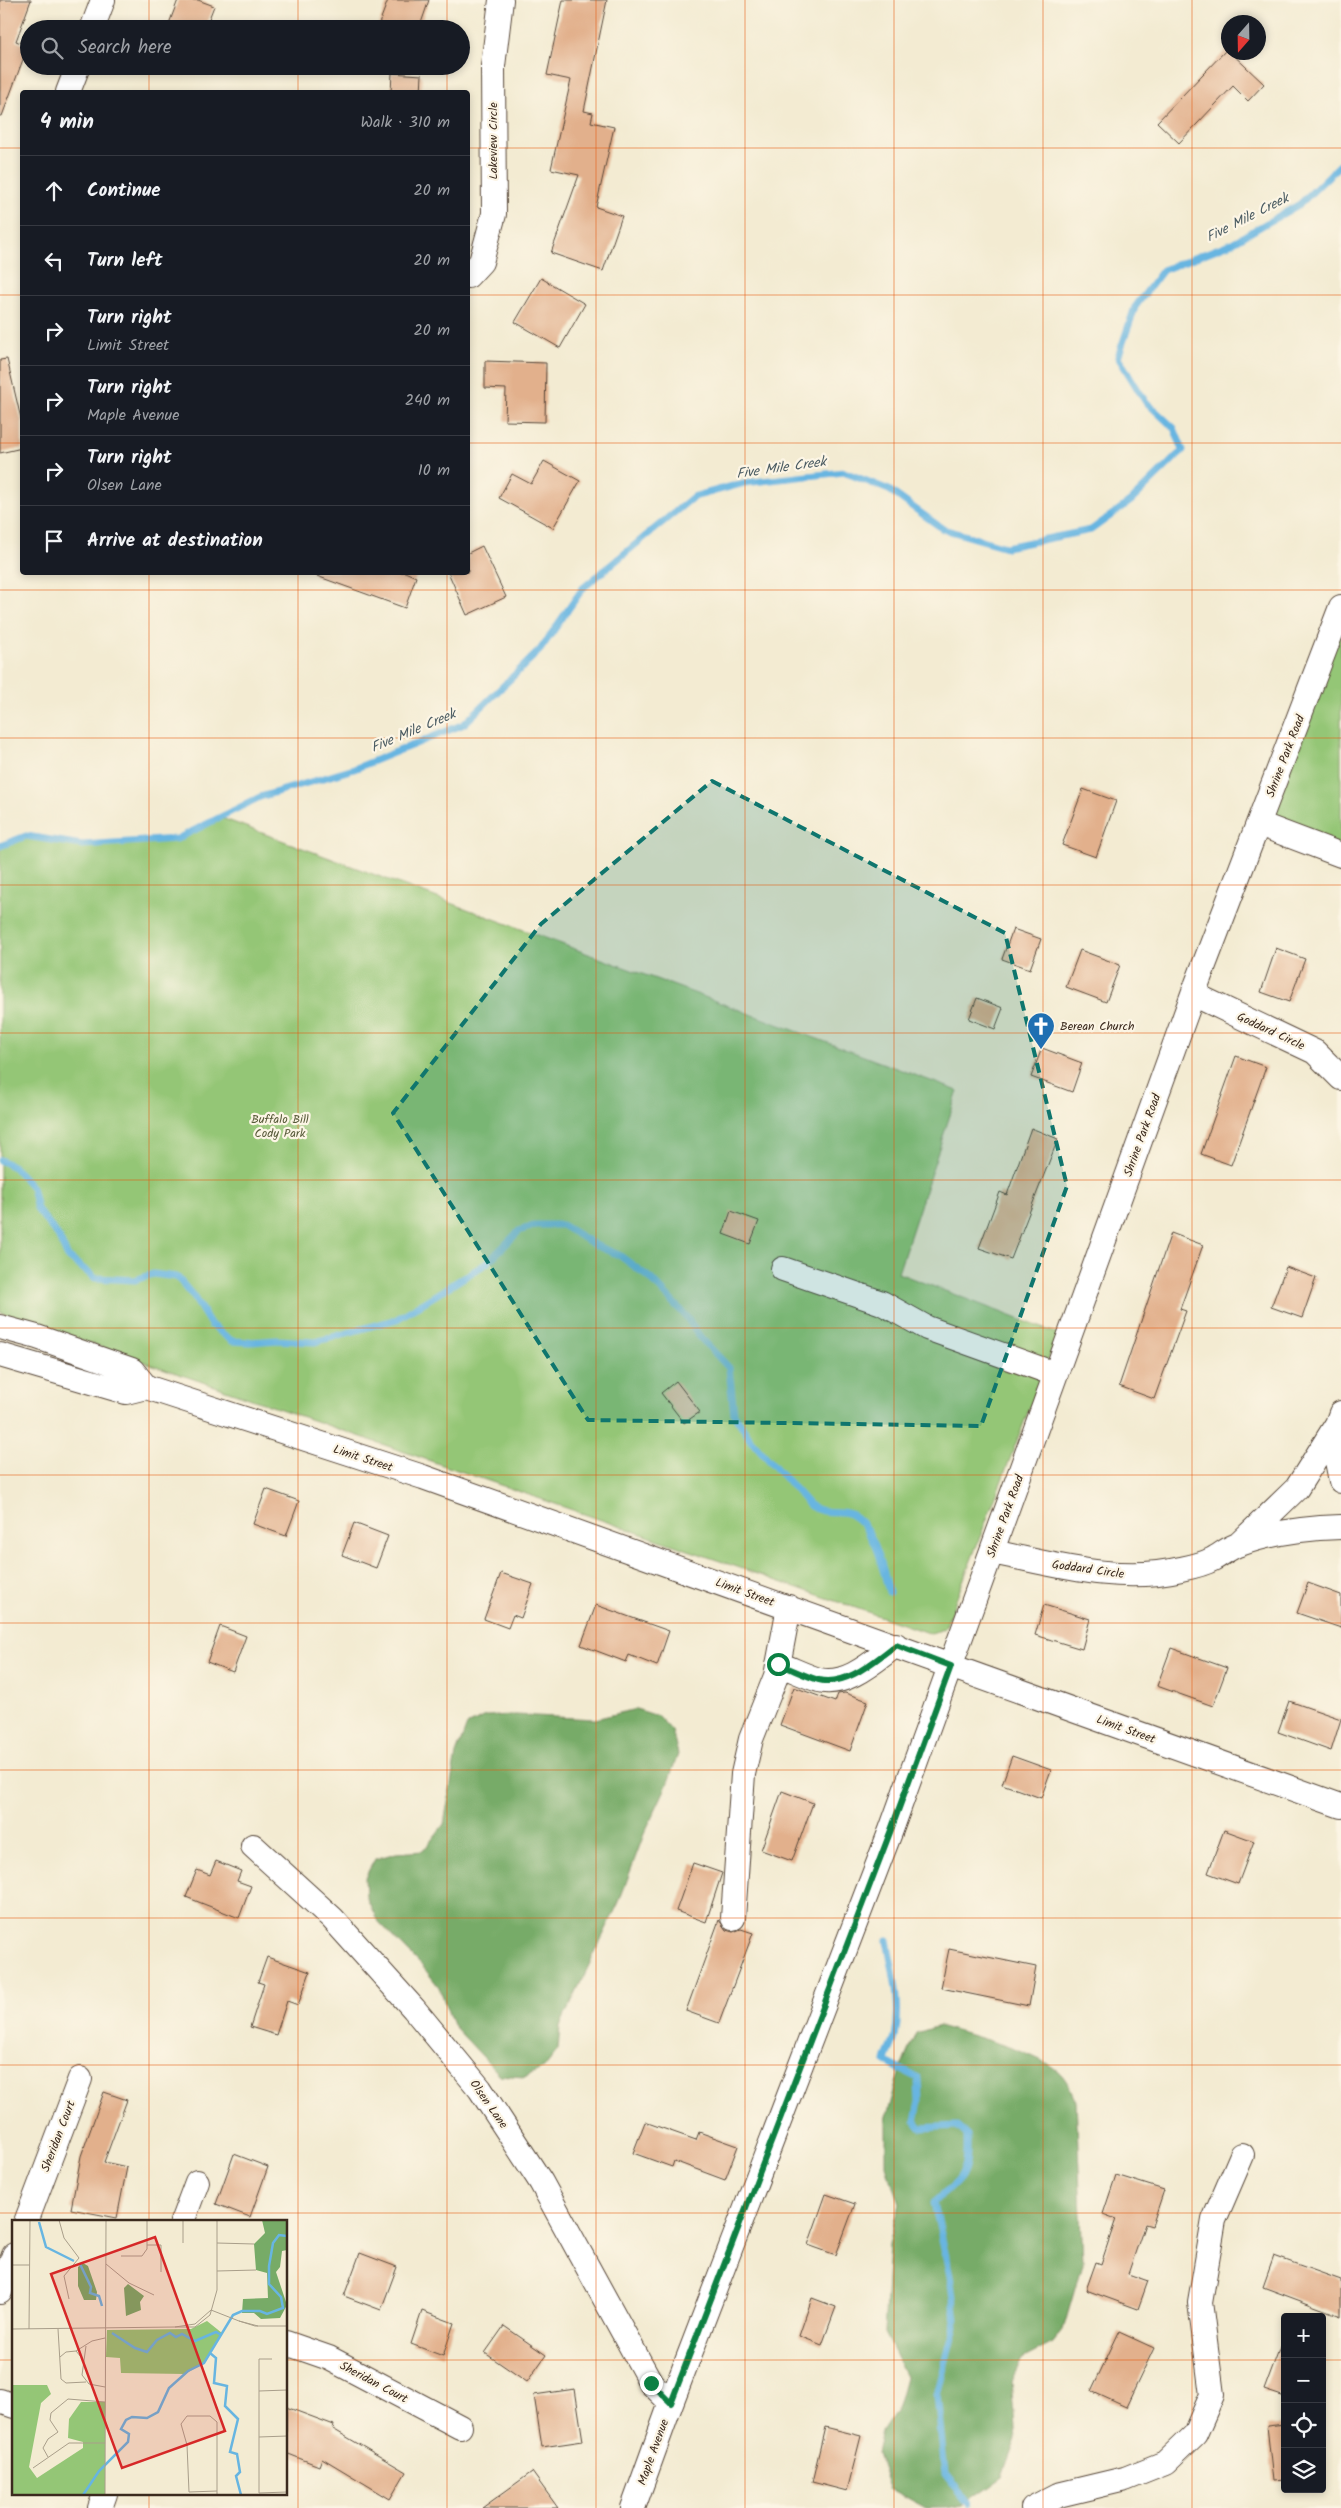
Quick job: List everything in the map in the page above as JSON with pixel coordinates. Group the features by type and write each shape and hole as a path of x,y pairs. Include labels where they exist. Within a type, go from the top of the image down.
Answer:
{"street":[{"path":"95,20 103,0"},
{"name":"Lakeview Circle","path":"470,274 480,262 494,214 493,66 501,0"},
{"path":"69,90 75,75"},
{"name":"Shrine Park Road","path":"951,1666 1193,994 1341,606"},
{"path":"1259,824 1341,855"},
{"name":"Goddard Circle","path":"1193,994 1315,1052 1341,1078"},
{"path":"783,1269 882,1303 927,1328 1055,1374"},
{"name":"Limit Street","path":"0,1327 37,1337 132,1370 146,1387"},
{"name":"Limit Street","path":"0,1355 126,1392 146,1387 423,1477 1341,1806"},
{"path":"1339,1418 1335,1451 1341,1481"},
{"name":"Goddard Circle","path":"992,1552 1080,1570 1112,1574 1146,1574 1180,1570 1211,1560 1239,1544 1298,1488 1339,1418"},
{"name":"Goddard Circle","path":"1239,1544 1305,1528 1341,1527"},
{"path":"733,1918 744,1774 751,1739 778,1664 789,1607"},
{"path":"778,1664 821,1680 839,1680 862,1669 896,1645"},
{"name":"Maple Avenue","path":"633,2508 671,2403 887,1839 951,1666"},
{"name":"Olsen Lane","path":"253,1846 332,1918 414,2009 480,2089 541,2182 651,2383 671,2403"},
{"name":"Sheridan Court","path":"27,2220 80,2079"},
{"path":"1033,2508 1058,2495 1125,2479 1165,2463 1195,2434 1212,2395 1200,2302 1214,2220 1242,2155"},
{"path":"183,2220 197,2182"},
{"path":"0,2292 12,2260"},
{"name":"Sheridan Court","path":"288,2344 329,2358 460,2426"},
{"path":"0,2401 12,2405"},
{"path":"100,2508 105,2496"}],"highlighted area":[{"path":"712,781 1005,933 1067,1186 981,1426 588,1420 393,1113 541,924"}],"green space":[{"path":"1341,598 1341,855 1259,824"},
{"name":"Buffalo Bill Cody Park","path":"219,817 958,1091 898,1273 1058,1334 945,1628 931,1634 0,1312 0,846 26,836 82,845 177,839"},
{"path":"636,1709 658,1716 672,1731 678,1754 667,1785 644,1834 619,1902 560,2026 558,2050 544,2068 524,2077 500,2075 453,2025 439,1987 423,1967 377,1920 366,1896 365,1877 375,1859 396,1853 423,1851 444,1824 456,1754 467,1725 486,1716 516,1715 595,1719"},
{"path":"939,2026 1017,2050 1047,2063 1058,2071 1066,2081 1076,2101 1083,2261 1063,2330 1053,2343 1022,2359 1011,2381 1016,2439 1002,2477 962,2505 946,2508 926,2508 889,2488 877,2453 882,2432 897,2409 906,2377 884,2333 889,2244 900,2204 886,2166 886,2120 900,2069 916,2033"}],"building":[{"path":"0,0 31,0 24,20 20,20 20,30 16,41 20,43 20,68 2,116 0,116"},
{"path":"178,0 198,0 214,6 209,20 170,20"},
{"path":"388,0 429,0 422,20 380,20"},
{"path":"563,0 607,0 584,111 593,113 591,122 614,127 596,207 622,216 603,271 551,253 579,175 551,169 571,80 547,75"},
{"path":"1221,55 1221,60 1239,60 1264,84 1248,101 1233,86 1179,143 1157,122"},
{"path":"392,75 422,75 421,90 391,90"},
{"path":"541,278 585,304 560,348 515,322"},
{"path":"7,359 20,414 20,448 0,453 0,360"},
{"path":"485,361 546,363 545,422 505,421 506,389 485,388"},
{"path":"544,461 580,481 553,528 499,498 512,474 531,484"},
{"path":"482,546 506,597 467,615 449,575 470,575 470,552"},
{"path":"314,575 412,575 416,577 405,608"},
{"path":"1083,789 1116,801 1096,857 1062,845"},
{"path":"1013,929 1041,939 1030,969 1002,959"},
{"path":"1276,948 1305,959 1289,1002 1261,992"},
{"path":"1080,950 1120,965 1106,1002 1066,987"},
{"path":"977,998 1003,1008 995,1029 969,1019"},
{"path":"1042,1048 1082,1063 1072,1092 1031,1077"},
{"path":"1236,1056 1266,1067 1231,1165 1201,1154"},
{"path":"1031,1128 1058,1139 1011,1259 979,1248 1000,1192 1007,1195"},
{"path":"731,1211 759,1221 750,1244 723,1234"},
{"path":"1171,1233 1203,1245 1180,1309 1186,1311 1154,1399 1119,1386"},
{"path":"1286,1267 1316,1278 1302,1318 1271,1307"},
{"path":"676,1381 700,1412 684,1423 661,1393"},
{"path":"266,1489 299,1501 286,1536 253,1524"},
{"path":"354,1523 388,1536 376,1568 342,1555"},
{"path":"501,1573 533,1584 521,1618 513,1615 508,1628 484,1619"},
{"path":"1308,1583 1341,1595 1341,1628 1297,1613"},
{"path":"596,1605 669,1631 657,1666 629,1655 626,1662 581,1645"},
{"path":"1044,1605 1090,1619 1082,1649 1035,1635"},
{"path":"220,1626 246,1636 233,1672 207,1662"},
{"path":"1171,1648 1227,1668 1213,1706 1157,1686"},
{"path":"794,1687 835,1702 838,1694 845,1693 868,1701 850,1751 780,1725"},
{"path":"1289,1701 1341,1719 1331,1751 1278,1732"},
{"path":"1012,1756 1051,1770 1041,1798 1002,1784"},
{"path":"782,1791 813,1803 792,1861 761,1850"},
{"path":"1224,1830 1254,1841 1238,1884 1208,1873"},
{"path":"216,1861 241,1871 237,1881 251,1886 239,1918 186,1897 197,1870 210,1875"},
{"path":"693,1863 722,1873 706,1922 676,1911"},
{"path":"719,1920 726,1930 733,1932 741,1929 753,1933 719,2023 686,2011"},
{"path":"949,1949 1036,1967 1029,2006 941,1988"},
{"path":"267,1957 310,1972 298,2005 287,2001 276,2035 250,2027 264,1984 258,1982"},
{"path":"104,2092 127,2100 104,2162 127,2167 117,2218 71,2209 81,2156"},
{"path":"645,2122 696,2140 699,2132 738,2146 725,2180 674,2161 672,2167 633,2153"},
{"path":"234,2154 268,2167 250,2217 216,2204"},
{"path":"1116,2175 1164,2190 1152,2226 1145,2224 1128,2274 1148,2281 1138,2309 1086,2290 1096,2262 1101,2264 1116,2219 1103,2214"},
{"path":"826,2194 855,2204 836,2255 808,2245"},
{"path":"360,2253 397,2267 381,2310 344,2296"},
{"path":"1274,2256 1341,2280 1341,2316 1263,2287"},
{"path":"812,2298 836,2307 822,2345 799,2336"},
{"path":"422,2311 454,2323 443,2356 411,2344"},
{"path":"504,2326 546,2355 527,2382 485,2353"},
{"path":"1119,2332 1154,2348 1126,2407 1091,2391"},
{"path":"1281,2344 1281,2396 1264,2390"},
{"path":"575,2389 583,2441 542,2447 534,2395"},
{"path":"288,2408 334,2425 333,2429 406,2472 390,2499 322,2458 319,2466 288,2454"},
{"path":"1281,2424 1281,2480 1273,2481 1267,2426"},
{"path":"825,2427 861,2436 847,2491 812,2482"},
{"path":"532,2472 558,2508 482,2508"}],"waterway":[{"name":"Five Mile Creek","path":"0,846 26,836 82,845 177,839 260,797 354,769 464,724 540,650 583,588 693,497 744,483 844,472 889,490 943,529 1006,547 1091,530 1131,501 1183,450 1174,428 1145,401 1118,357 1135,307 1163,270 1232,243 1300,204 1341,164"},
{"path":"0,1160 14,1167 32,1187 37,1209 58,1236 68,1257 95,1278 135,1280 153,1274 177,1277 193,1296 211,1325 232,1341 277,1340 315,1342 397,1319 487,1263 519,1231 536,1225 562,1225 595,1245 619,1255 650,1278 685,1315 700,1337 729,1368 734,1414 751,1440 809,1505 826,1512 845,1512 858,1520 865,1528 876,1549 889,1592"},
{"path":"887,1940 896,1988 898,2012 895,2037 886,2062 918,2078 919,2102 915,2121 921,2128 957,2126 967,2135 966,2161 963,2173 960,2179 934,2203 950,2275 956,2321 937,2395 945,2474 969,2504"}],"place":[{"name":"Berean Church","path":"1041,1050"}],"route":[{"path":"651,2383 671,2403 891,1830 951,1666 896,1645 862,1669 839,1680 821,1680 778,1664"}]}
